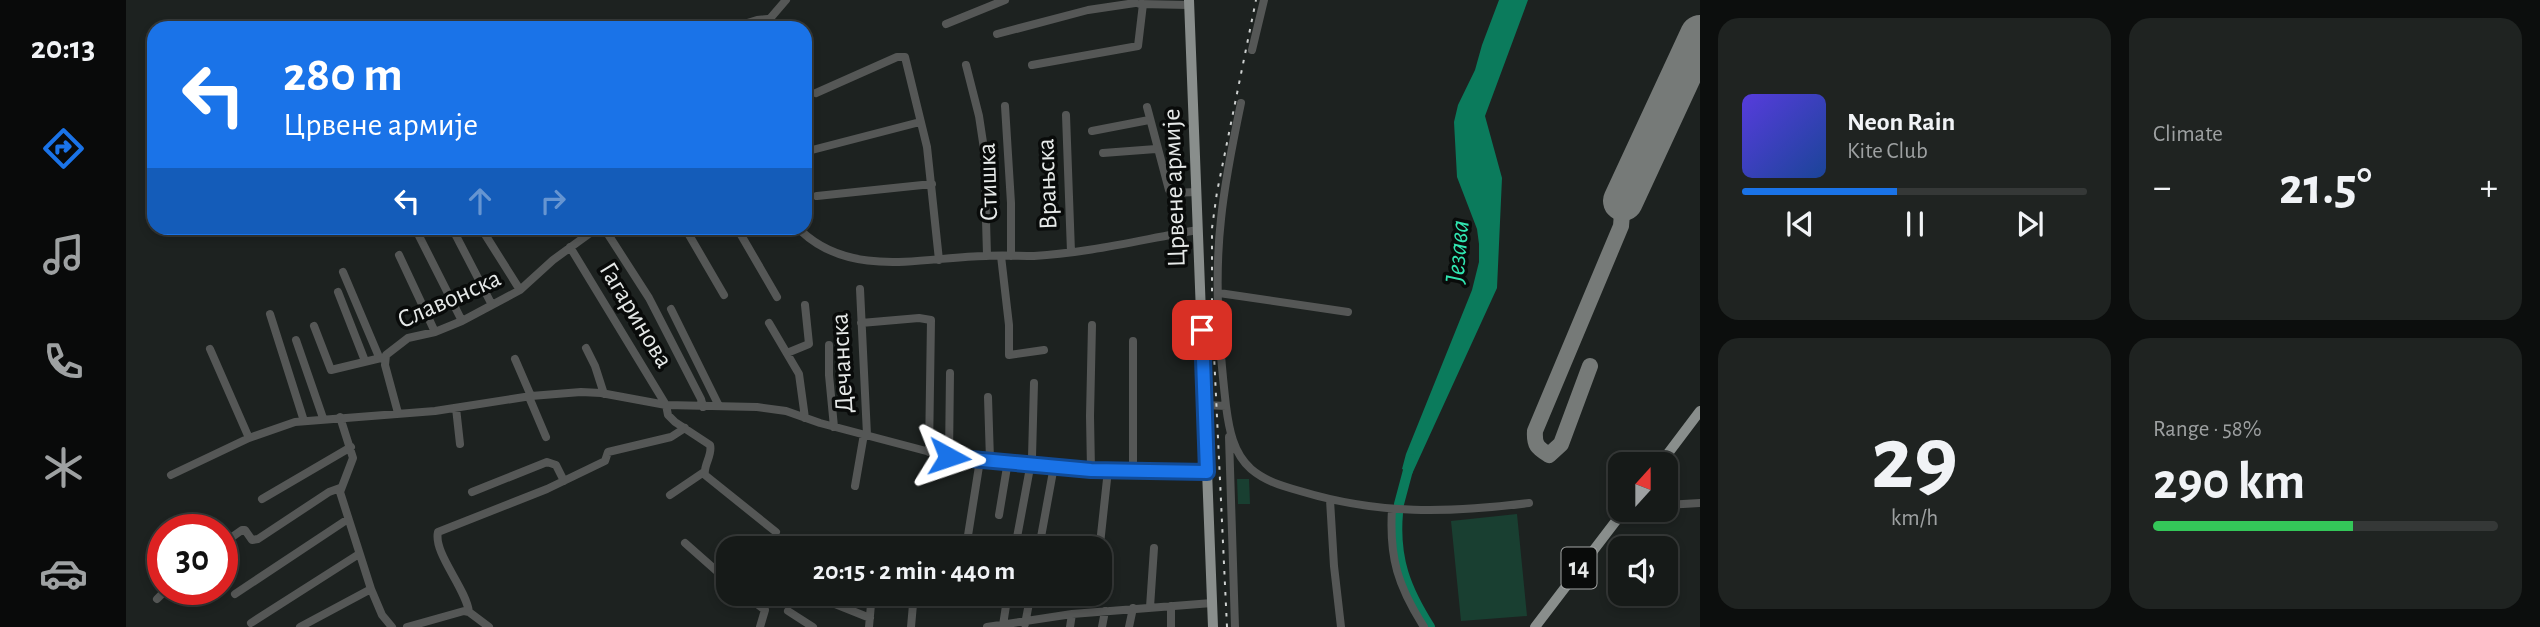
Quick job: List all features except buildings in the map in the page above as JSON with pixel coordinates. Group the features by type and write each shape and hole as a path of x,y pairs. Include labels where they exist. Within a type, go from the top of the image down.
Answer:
{"main road":[{"name":"Црвене армије","path":"1189,2 1213,627"},
{"path":"1669,452 1700,411"},
{"name":"14","path":"1535,627 1615,522"}],"street":[{"path":"754,21 768,19 786,0"},
{"path":"947,24 1005,0"},
{"path":"1251,50 1264,0 1273,0"},
{"path":"997,34 1088,10 1137,2 1189,2"},
{"path":"1032,65 1138,46 1137,2"},
{"path":"816,93 903,56 909,71 932,184 939,260"},
{"path":"966,65 979,116 985,162 987,256"},
{"path":"1235,627 1229,434 1221,357 1219,293 1221,220 1241,103"},
{"name":"Стишка","path":"1005,106 1012,256"},
{"path":"1147,107 1156,149 1170,192 1197,192"},
{"name":"Врањска","path":"1066,115 1071,252"},
{"path":"1092,131 1149,120"},
{"path":"812,150 920,122"},
{"path":"1103,153 1156,149"},
{"path":"817,196 932,184"},
{"path":"806,235 824,248 857,259 877,262 1071,252 1198,230"},
{"path":"419,235 462,321"},
{"path":"456,235 492,305"},
{"path":"485,235 520,290"},
{"name":"Славонска","path":"314,326 331,370 382,357 408,338 435,332 462,321 520,290 587,235"},
{"path":"608,235 649,299 703,407"},
{"path":"689,235 724,295"},
{"path":"741,235 777,297"},
{"name":"Гагаринова","path":"570,247 666,405 668,415 711,447 704,472"},
{"path":"399,256 435,332"},
{"path":"1001,256 1009,325 1009,355 1044,350"},
{"path":"343,272 382,357"},
{"name":"Дечанска","path":"855,486 866,435 860,289"},
{"path":"338,292 365,361"},
{"path":"1219,293 1348,312"},
{"path":"787,352 810,342 805,305"},
{"path":"671,309 719,406"},
{"path":"270,314 304,421"},
{"path":"861,323 919,318 931,320 929,452"},
{"path":"769,323 799,374 805,418"},
{"path":"1091,470 1093,325"},
{"path":"296,340 323,418"},
{"path":"1133,341 1133,470"},
{"path":"829,345 834,427"},
{"path":"210,348 249,438"},
{"path":"586,348 604,394"},
{"name":"Славонска","path":"382,357 398,413"},
{"path":"515,359 546,437"},
{"path":"949,457 950,373"},
{"path":"1017,536 1031,462 1034,383"},
{"path":"171,475 249,438 284,425 323,418 456,408 581,392 666,405 757,407 786,411 834,427 949,457 1031,462 1091,470 1207,472"},
{"path":"988,397 990,460"},
{"path":"1205,405 1226,406"},
{"path":"456,408 460,444"},
{"path":"340,417 351,447 351,464 340,488 371,589 390,626"},
{"path":"468,612 466,600 437,533 564,481 603,462 608,452 671,437 685,428"},
{"path":"1229,434 1246,464 1260,475 1280,485 1330,500 1416,512 1474,510 1529,503"},
{"path":"262,499 351,447"},
{"path":"968,536 980,460"},
{"path":"999,515 1008,461"},
{"path":"472,492 547,462 556,465 564,481"},
{"path":"1041,536 1054,466"},
{"path":"1101,536 1108,470"},
{"path":"670,495 704,472 776,532"},
{"path":"238,533 245,530 252,540 258,539 329,492 340,488"},
{"path":"1330,500 1341,627"},
{"path":"1678,504 1700,503"},
{"path":"1392,509 1390,539 1396,571 1407,600 1424,627"},
{"path":"238,592 348,519"},
{"path":"685,543 716,570"},
{"path":"1150,607 1154,548"},
{"path":"251,623 359,554"},
{"path":"300,627 371,589"},
{"path":"987,627 1047,622 1072,614 1212,603"},
{"path":"760,606 765,610 760,627"},
{"path":"837,606 869,622"},
{"path":"911,627 913,606"},
{"path":"998,626 1004,606"},
{"path":"1025,624 1028,606"},
{"path":"1171,606 1171,627"},
{"path":"1129,627 1133,608"},
{"path":"788,611 813,627"},
{"path":"1102,627 1105,611"},
{"path":"407,627 456,612 468,612 489,627"},
{"path":"1070,627 1072,614"}],"shaded area":[{"path":"1499,0 1528,0 1485,116 1502,178 1497,288 1412,474 1402,469 1406,454 1472,290 1479,262 1477,229 1457,177 1454,122 1458,105 1475,70"},
{"path":"1237,479 1249,479 1250,504 1238,504"},
{"path":"1517,514 1527,616 1461,621 1451,521"}],"waterway":[{"name":"Језава","path":"1399,504 1411,459"},
{"name":"Језава","path":"1398,513 1400,559 1414,600 1430,627"}],"taxiway":[{"path":"1590,366 1561,444 1549,455 1537,446 1535,431 1621,226 1623,201"}],"runway":[{"path":"1623,201 1700,35"}],"railway":[{"path":"1227,627 1212,312 1212,228 1256,0"}],"route":[{"path":"949,457 1031,462 1091,470 1207,472 1202,330"}]}
